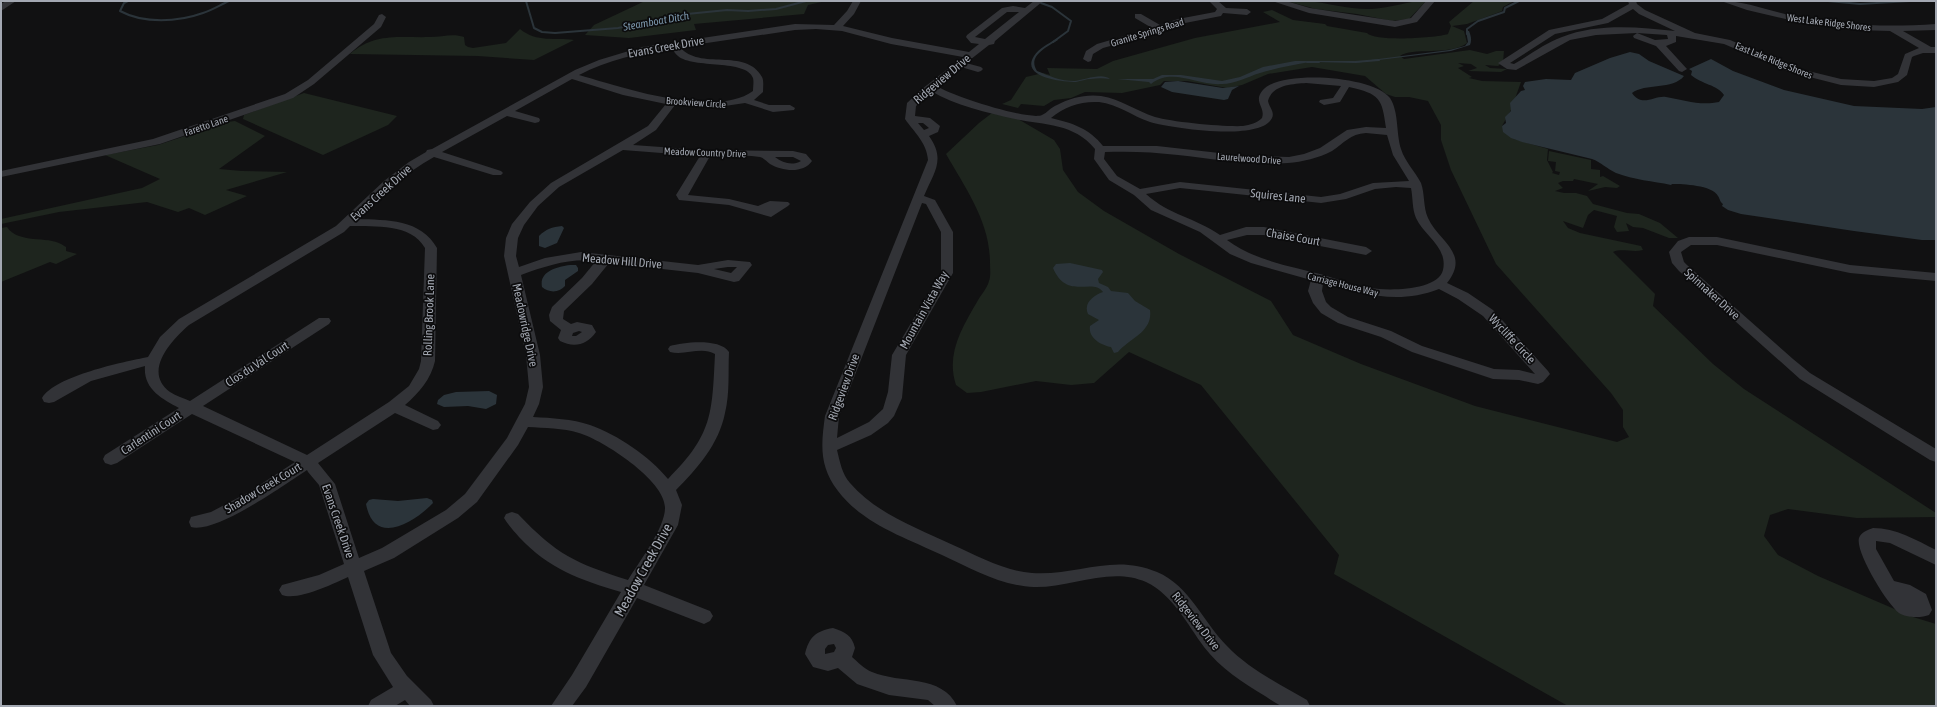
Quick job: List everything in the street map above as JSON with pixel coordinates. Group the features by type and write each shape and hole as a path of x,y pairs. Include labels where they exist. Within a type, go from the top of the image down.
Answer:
{"street":[{"path":"1,8 12,1"},
{"path":"836,28 851,12 857,1"},
{"name":"Ridgeview Drive","path":"1039,1 1025,17 992,43 964,60 931,86 913,102 910,108 910,119 930,146 934,156 836,406 829,431 829,447 832,464 839,479 850,495 865,508 897,527 993,570 1015,577 1042,580 1062,579 1109,570 1126,570 1142,573 1160,581 1177,595 1228,660 1300,706"},
{"path":"1213,1 1220,6 1222,10 1248,12"},
{"path":"1276,1 1309,10 1380,23 1395,24 1414,20 1431,1"},
{"name":"West Lake Ridge Shores","path":"1725,1 1765,12 1803,20 1845,26 1912,29 1936,27"},
{"name":"East Lake Ridge Shores","path":"1692,35 1648,16 1633,3 1604,21 1552,32 1503,63 1510,67 1516,67 1550,45 1576,35 1596,32 1671,33 1692,35 1737,45 1804,74 1853,83 1874,84 1895,80 1902,75 1908,56 1934,48"},
{"name":"Granite Springs Road","path":"1088,58 1089,53 1095,48 1160,29 1178,22 1214,16 1222,10"},
{"path":"1138,16 1160,29"},
{"name":"Faretto Lane","path":"1,174 156,142 289,96 311,82 378,25 382,17"},
{"name":"Evans Creek Drive","path":"355,571 327,484 321,474 307,462 165,395 157,389 151,374 154,360 163,341 181,324 328,237 349,222 394,178 431,152 570,76 615,57 674,44 795,27 836,28 964,60 978,69"},
{"path":"1893,28 1934,48"},
{"path":"1912,29 1934,48"},
{"name":"East Lake Ridge Shores","path":"1632,32 1642,39 1659,43"},
{"path":"1659,43 1671,41 1674,38 1671,33"},
{"path":"1659,43 1682,69"},
{"path":"674,44 677,52 685,57 736,64 749,69 757,75 758,89 756,95 747,100"},
{"path":"749,69 761,64"},
{"name":"Brookview Circle","path":"570,76 634,94 673,100 727,105 747,100"},
{"path":"1043,118 1053,109 1065,103 1080,100 1097,100 1122,105 1140,115 1154,120 1242,129 1257,126 1266,119 1268,115 1263,101 1264,96 1274,87 1288,82 1306,80 1346,84 1372,91 1385,99 1387,103 1391,132 1397,154 1416,185 1419,213 1428,229 1443,245 1450,258 1448,271 1438,283"},
{"path":"1324,102 1336,100 1346,84"},
{"path":"931,86 935,90 970,98 977,106 997,108 1021,117 1043,118 1065,124 1082,131 1093,140 1100,149"},
{"name":"Meadowridge Drive","path":"288,590 355,571 452,514 471,498 504,453 524,422 532,404 536,387 535,370 512,267 510,247 516,228 534,204 566,177 634,140 652,128 673,100"},
{"path":"747,100 770,109 790,108"},
{"path":"505,112 535,120"},
{"name":"Laurelwood Drive","path":"1100,149 1151,149 1250,160 1277,160 1301,158 1321,152 1335,144 1342,136 1352,132 1365,130 1391,132"},
{"path":"634,140 645,149"},
{"name":"Meadow Country Drive","path":"620,147 707,153 765,154"},
{"name":"Carriage House Way","path":"1100,149 1099,159 1106,171 1121,184 1138,194 1164,213 1204,229 1234,250 1255,260 1318,279 1356,289 1384,294 1415,292 1438,283"},
{"path":"431,152 497,173"},
{"path":"707,153 682,195 684,198 729,202 760,210"},
{"name":"Squires Lane","path":"1138,194 1169,186 1191,186 1321,200 1342,197 1374,186 1396,184 1416,185"},
{"name":"Mountain Vista Way","path":"829,447 856,438 891,410 894,402 899,355 947,273 948,260 945,228 931,202 918,198"},
{"name":"Rolling Brook Lane","path":"307,462 394,406 414,388 426,369 428,361 431,248 426,238 413,230 396,226 349,222"},
{"name":"Chaise Court","path":"1219,239 1242,232 1264,231 1366,251"},
{"name":"Spinnaker Drive","path":"1934,454 1818,384 1788,362 1683,268 1678,263 1676,252 1682,244 1689,241 1717,241 1850,269 1936,277"},
{"name":"Meadow Hill Drive","path":"512,267 581,256 698,269"},
{"path":"569,329 558,321 556,315 557,310 587,281 606,258"},
{"name":"Wycliffe Circle","path":"1318,279 1315,291 1316,297 1326,310 1343,320 1386,334 1396,336 1403,335"},
{"name":"Wycliffe Circle","path":"1386,334 1417,349 1493,374 1519,375 1538,379 1543,374 1494,318 1476,304 1438,283"},
{"name":"Clos du Val Court","path":"191,407 324,321"},
{"path":"668,489 697,458 718,416 720,401 722,352 716,348 706,347 675,348"},
{"path":"49,398 60,390 90,375 154,360"},
{"path":"394,406 433,426"},
{"name":"Carlentini Court","path":"111,459 191,407"},
{"name":"Meadow Creek Drive","path":"524,422 568,425 597,433 609,439 663,481 668,489 674,506 670,525 579,682 561,706"},
{"name":"Shadow Creek Court","path":"197,522 216,517 233,508 307,462"},
{"path":"512,518 540,547 557,560 598,579 633,589 704,616"},
{"path":"1888,587 1867,549 1866,542 1868,538 1873,535 1892,536 1936,558"},
{"path":"355,571 382,655 391,673 405,690 424,706"},
{"path":"840,659 864,678 889,686 930,692 939,696 947,706"},
{"path":"378,706 405,690"}],"shaded area":[{"path":"645,1 826,1 808,5 804,14 694,24 696,30 629,38 585,35 594,25"},
{"path":"1286,1 1316,2 1372,9 1426,1 1409,19 1392,21 1357,14 1316,9"},
{"path":"1474,1 1514,1 1503,7 1502,11 1467,24 1452,26 1464,31 1467,43 1460,47 1405,53 1400,56 1404,59 1470,50 1487,54 1496,51 1504,51 1503,62 1498,66 1485,65 1490,68 1507,69 1501,72 1468,71 1477,68 1471,64 1458,63 1464,66 1458,68 1472,77 1469,78 1482,81 1521,82 1511,110 1502,126 1514,139 1548,149 1547,160 1553,172 1552,173 1559,175 1560,172 1555,171 1556,162 1548,161 1549,151 1591,160 1591,169 1600,170 1600,177 1603,176 1620,186 1617,188 1605,187 1588,191 1598,184 1574,179 1573,181 1563,181 1558,183 1563,188 1555,191 1576,193 1587,196 1593,204 1627,213 1639,214 1660,223 1678,238 1669,238 1643,228 1633,227 1626,223 1629,231 1617,232 1614,227 1617,216 1594,210 1588,215 1583,228 1563,221 1568,228 1580,233 1641,246 1643,250 1620,250 1613,252 1655,294 1653,306 1713,364 1744,389 1936,513 1936,517 1857,518 1788,509 1770,515 1764,536 1778,555 1818,576 1913,617 1936,624 1936,706 1568,706 1334,574 1339,555 1201,385 1129,352 1094,383 1071,385 1036,381 981,392 967,393 956,385 953,374 953,363 957,342 966,322 988,284 990,277 990,263 986,234 976,206 946,154 992,113 1018,119 1054,140 1060,149 1063,170 1078,192 1104,211 1179,254 1271,301 1293,335 1361,364 1475,406 1617,442 1629,437 1623,427 1623,410 1611,393 1496,264 1451,170 1441,140 1441,125 1428,101 1409,97 1395,97 1386,94 1365,76 1312,67 1268,74 1242,85 1227,88 1187,81 1164,81 1160,85 1122,93 1085,92 1071,98 1054,100 1044,106 1021,104 1018,108 1002,104 1011,100 1026,77 1043,73 1050,75 1047,68 1097,69 1113,61 1195,38 1280,22 1263,12 1272,10 1293,20 1325,24 1327,26 1367,33 1381,38 1419,38 1448,34 1451,26 1449,22"},
{"path":"520,29 540,38 574,40 534,60 478,56 350,54 369,42 378,39 398,37 460,36 464,37 465,45 473,48 506,43"},
{"path":"1466,31 1469,31 1471,40 1470,45 1451,51 1354,63 1313,61 1363,61 1449,50 1465,46 1468,42"},
{"path":"1056,39 1058,40 1036,56 1035,66 1037,71 1055,78 1069,81 1098,76 1107,77 1110,79 1096,78 1070,82 1053,80 1038,74 1033,69 1031,63 1034,56 1041,48"},
{"path":"1630,52 1639,54 1649,61 1684,76 1673,83 1644,88 1632,93 1640,100 1666,97 1699,103 1719,102 1724,95 1718,89 1695,78 1691,75 1692,71 1689,69 1711,59 1733,71 1784,90 1854,106 1922,109 1936,107 1936,240 1922,240 1854,231 1741,214 1728,210 1722,206 1723,204 1718,196 1710,189 1683,184 1671,185 1630,177 1616,173 1592,159 1522,142 1511,138 1503,132 1502,126 1506,123 1505,117 1511,111 1510,103 1521,91 1525,90 1523,86 1525,82 1546,79 1571,80 1575,73 1610,58"},
{"path":"1295,61 1310,62 1260,73 1227,84 1213,84 1177,77 1159,79 1151,84 1149,82 1117,79 1153,79 1162,75 1181,75 1222,81 1240,77 1263,67"},
{"path":"1178,81 1223,88 1239,86 1232,90 1228,99 1224,100 1172,92 1161,87 1165,82"},
{"path":"304,93 397,116 388,125 323,155 243,119 244,115"},
{"path":"235,121 265,136 219,169 287,172 226,190 247,196 205,215 189,208 178,212 147,202 59,212 1,224 1,219 142,188 160,179 105,155 158,145 227,122"},
{"path":"562,226 564,228 557,243 545,248 539,246 539,236 549,229"},
{"path":"7,227 18,236 49,240 66,247 66,251 77,254 56,264 50,262 1,282 1,228"},
{"path":"1070,263 1102,270 1103,272 1098,279 1099,283 1108,287 1111,291 1128,293 1135,301 1150,310 1148,324 1140,334 1118,352 1114,353 1111,347 1103,345 1096,340 1091,334 1090,330 1090,326 1099,320 1088,314 1088,303 1093,297 1103,292 1099,288 1080,287 1065,284 1053,268 1056,264"},
{"path":"576,265 578,271 565,280 565,286 563,288 554,291 542,287 543,277 546,274 560,267"},
{"path":"489,391 497,395 496,404 486,409 468,406 444,407 437,404 438,400 444,395 456,392"},
{"path":"427,498 432,500 433,503 416,518 395,527 386,528 377,525 370,517 366,504 369,500 373,499 398,501"}],"waterway":[{"name":"Steamboat Ditch","path":"128,1 124,3 120,11 129,15 150,20 172,20 193,16 229,1"},
{"name":"Steamboat Ditch","path":"526,1 534,28 542,32 555,33 618,28 687,14 727,10 748,11 776,9 806,1"},
{"name":"Steamboat Ditch","path":"1467,34 1467,29 1478,21 1504,12 1505,8 1519,1"},
{"name":"Steamboat Ditch","path":"1828,1 1860,4 1910,1"},
{"path":"1041,3 1052,7 1071,21 1068,31 1053,42"},
{"path":"1355,62 1379,60"},
{"path":"1307,62 1319,62"}]}
